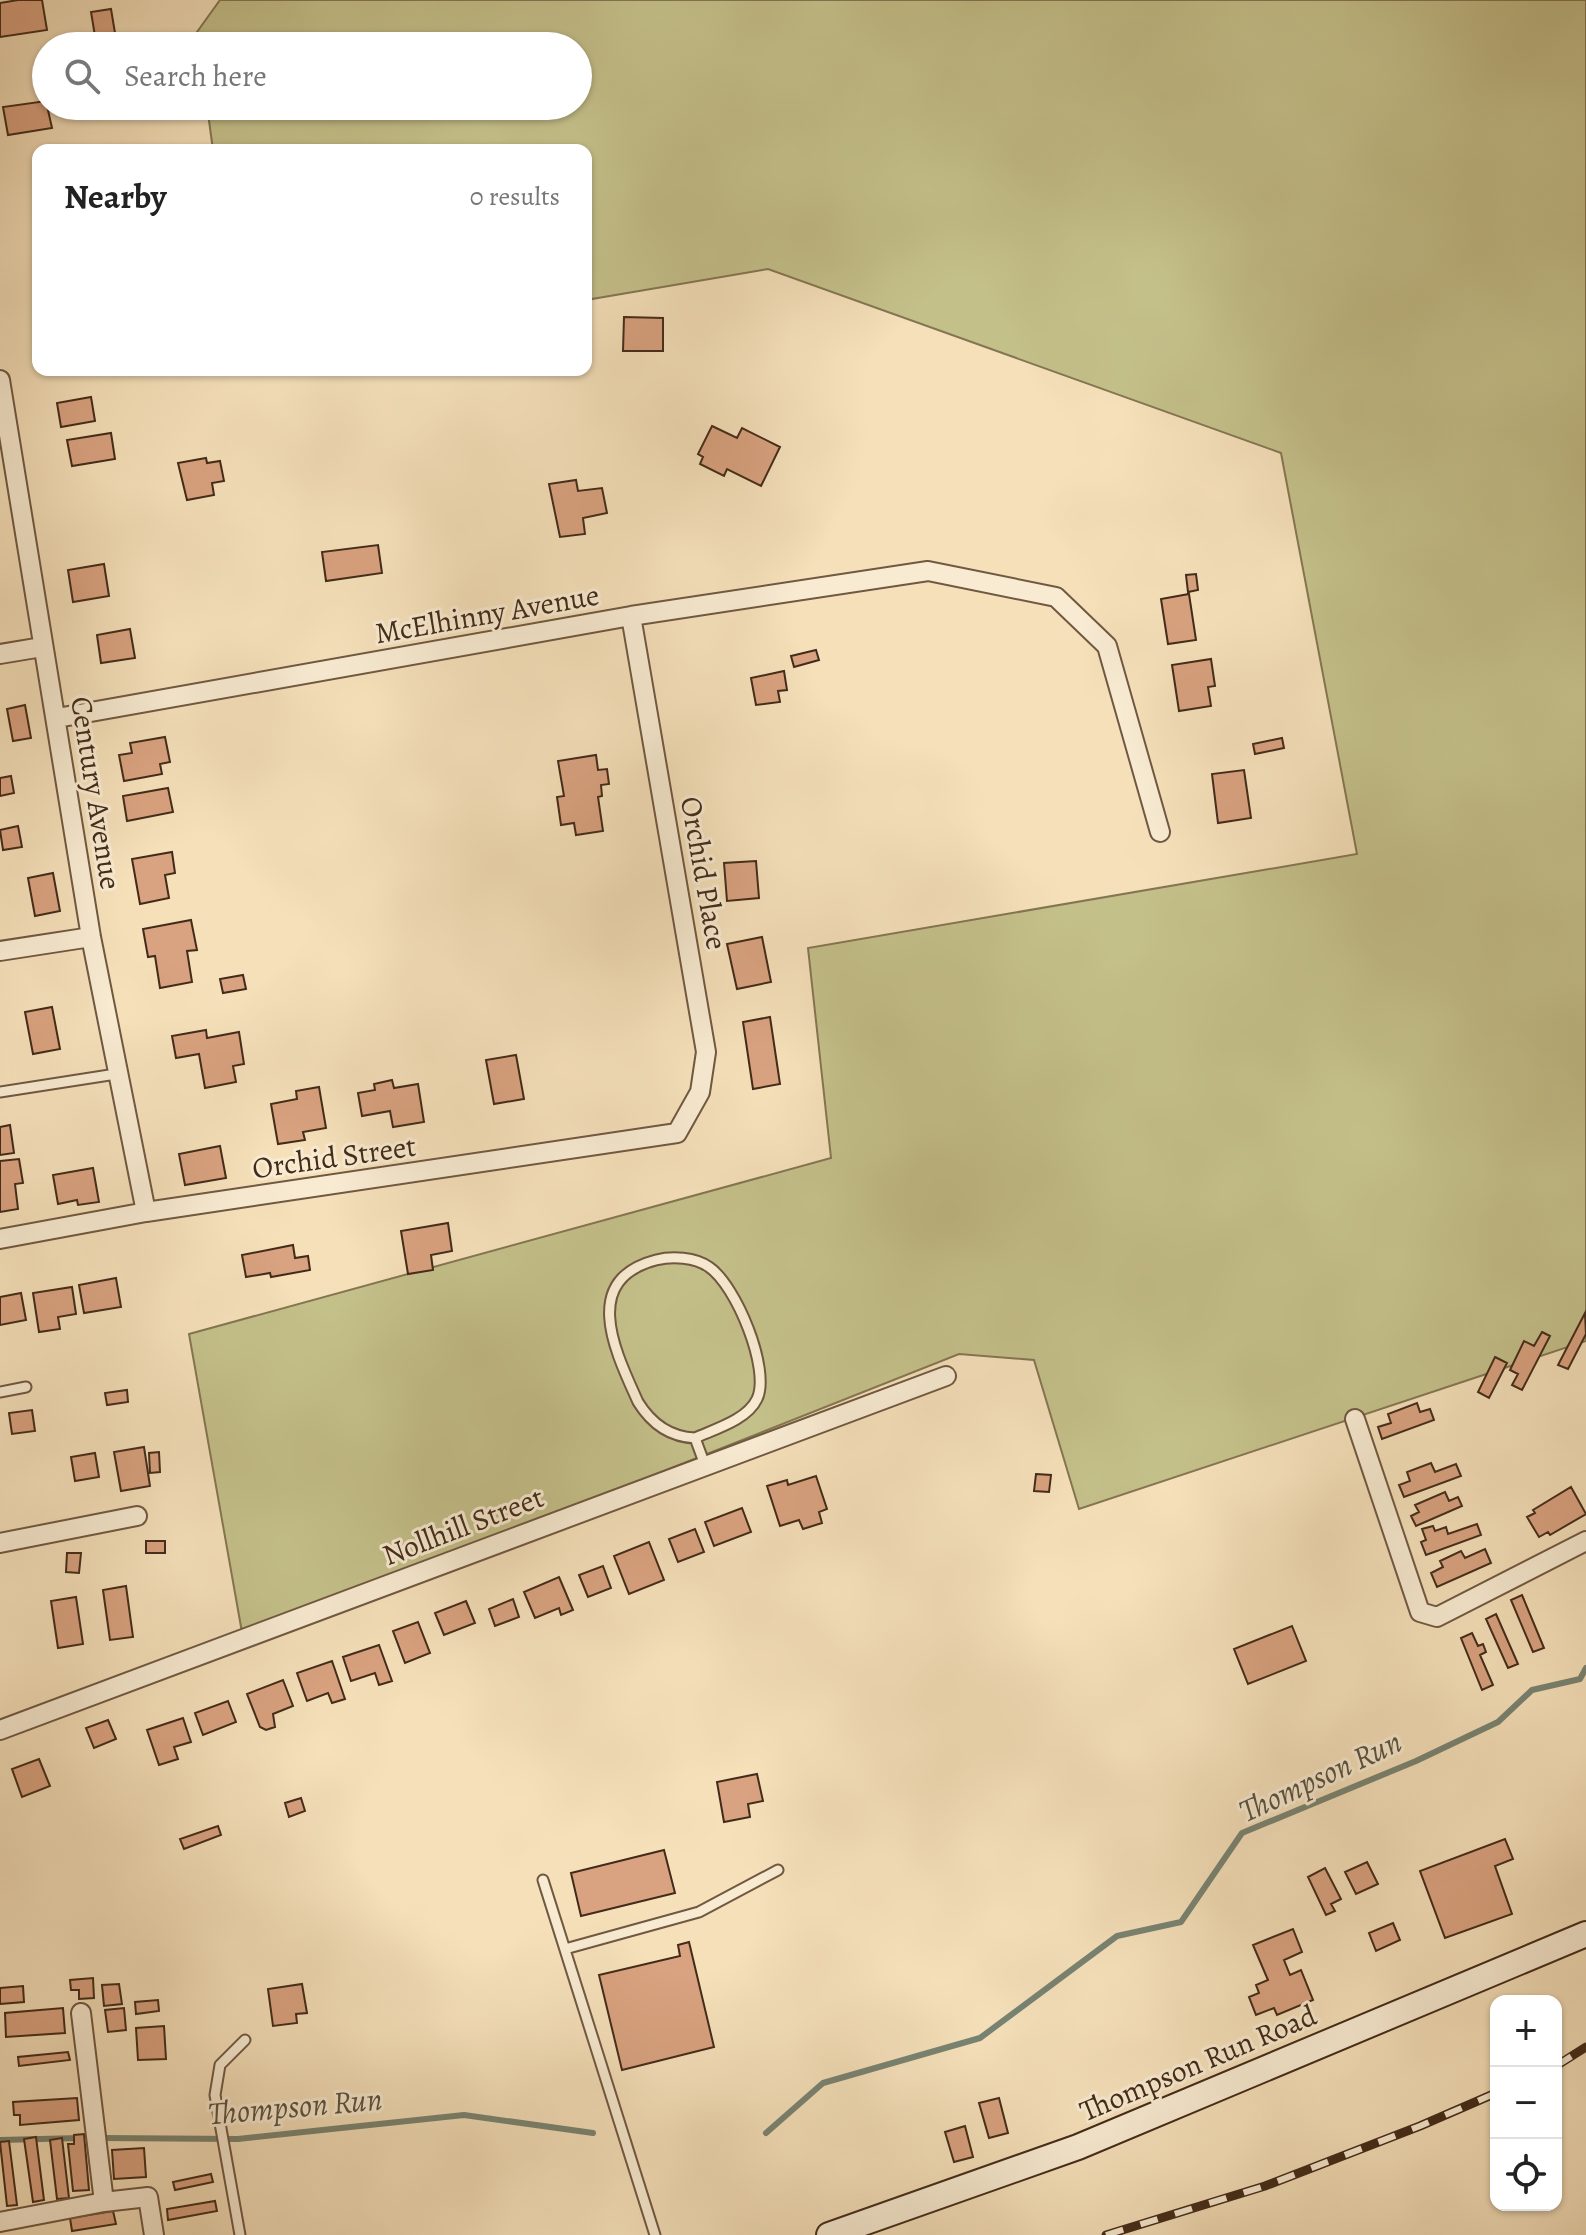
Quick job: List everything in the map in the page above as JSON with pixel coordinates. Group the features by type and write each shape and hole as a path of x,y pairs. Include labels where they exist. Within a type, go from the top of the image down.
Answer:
{"street":[{"name":"Century Avenue","path":"0,380 91,937 146,1212"},
{"name":"McElhinny Avenue","path":"57,718 631,616 928,571 1056,597 1107,646 1160,832"},
{"name":"Orchid Place","path":"631,616 706,1052 700,1092 677,1133"},
{"path":"0,654 42,647"},
{"path":"0,951 91,937"},
{"name":"Orchid Street","path":"0,1239 146,1212 677,1133"},
{"name":"Nollhill Street","path":"0,1730 946,1376"},
{"path":"1355,1419 1420,1612 1437,1617 1586,1541"},
{"path":"0,1543 137,1516"},
{"name":"Thompson Run Road","path":"829,2235 1078,2147 1586,1934"},
{"path":"81,2013 104,2202"},
{"path":"1,2235 0,2223 104,2202 148,2197 154,2235"}],"lane":[{"path":"0,1092 116,1074"},
{"path":"679,1258 701,1263 726,1283 738,1302 760,1366 760,1389 749,1410 695,1438 671,1432 645,1413 628,1380 608,1318 611,1294 617,1283 636,1268 659,1259 679,1258"},
{"path":"0,1392 26,1387"},
{"path":"695,1438 705,1465"},
{"path":"565,1949 699,1912 778,1870"},
{"path":"543,1880 655,2235"},
{"path":"240,2235 215,2095 220,2065 245,2040"}],"shaded area":[{"path":"220,0 1586,0 1586,1341 1079,1509 1034,1360 959,1354 243,1638 189,1334 831,1158 808,948 1357,854 1281,453 768,269 592,299 592,144 212,144 209,120 592,120 592,32 197,32"}],"building":[{"path":"42,0 47,30 0,37 0,3"},
{"path":"111,9 115,32 94,32 91,12"},
{"path":"32,103 32,120 50,120 52,128 8,135 3,107"},
{"path":"624,317 663,318 663,351 623,351"},
{"path":"91,397 95,421 61,427 57,403"},
{"path":"712,426 737,438 742,428 780,447 761,486 727,469 724,476 700,464 703,457 698,454"},
{"path":"111,433 115,459 72,466 67,440"},
{"path":"206,458 207,463 220,461 224,481 212,483 214,495 187,500 178,463"},
{"path":"576,480 578,491 602,488 607,513 583,518 585,534 560,537 549,484"},
{"path":"378,545 382,573 326,581 322,552"},
{"path":"104,564 109,596 73,602 68,570"},
{"path":"1196,574 1198,590 1188,592 1186,575"},
{"path":"1189,594 1196,640 1168,644 1161,599"},
{"path":"130,629 135,658 101,663 97,635"},
{"path":"816,650 819,660 794,667 791,656"},
{"path":"1211,659 1215,686 1208,687 1211,706 1179,711 1172,665"},
{"path":"784,671 787,690 778,691 780,702 756,705 751,678"},
{"path":"25,705 31,738 13,741 7,709"},
{"path":"165,737 170,762 160,764 162,774 124,781 119,755 132,753 130,743"},
{"path":"1282,738 1284,748 1255,754 1253,744"},
{"path":"596,755 598,770 607,769 609,784 601,785 602,796 598,797 603,831 576,835 574,823 561,825 557,797 564,796 558,761"},
{"path":"1244,770 1251,818 1218,823 1212,774"},
{"path":"11,776 14,793 0,796 0,778"},
{"path":"168,788 173,812 127,821 123,796"},
{"path":"18,826 22,847 3,850 0,830"},
{"path":"172,852 175,873 165,875 169,898 140,904 132,859"},
{"path":"756,861 759,898 727,901 724,863"},
{"path":"53,873 60,911 35,916 28,878"},
{"path":"191,920 197,950 187,951 192,982 160,988 155,956 148,957 143,929"},
{"path":"762,937 771,982 737,989 727,944"},
{"path":"243,975 246,989 223,993 220,979"},
{"path":"52,1007 60,1049 33,1054 25,1012"},
{"path":"770,1017 780,1084 753,1089 743,1022"},
{"path":"206,1030 207,1038 239,1032 244,1064 233,1066 236,1082 205,1088 199,1054 176,1058 172,1036"},
{"path":"516,1055 524,1099 494,1104 486,1060"},
{"path":"392,1080 394,1088 418,1084 424,1122 393,1127 390,1111 362,1116 358,1093 375,1090 374,1084"},
{"path":"319,1087 326,1128 303,1132 305,1140 278,1144 271,1104 297,1099 296,1091"},
{"path":"10,1125 14,1153 0,1155 0,1127"},
{"path":"220,1146 226,1178 185,1185 179,1154"},
{"path":"19,1159 23,1183 15,1184 18,1209 0,1212 0,1161"},
{"path":"93,1168 99,1202 78,1205 77,1200 58,1204 53,1175"},
{"path":"448,1223 452,1251 431,1255 433,1270 408,1274 401,1231"},
{"path":"293,1245 295,1258 308,1256 310,1270 271,1277 270,1273 246,1277 242,1255"},
{"path":"116,1278 121,1307 84,1313 79,1285"},
{"path":"72,1287 76,1314 58,1317 60,1329 39,1332 33,1293"},
{"path":"21,1293 26,1320 0,1325 0,1297"},
{"path":"1585,1313 1586,1334 1568,1369 1558,1365"},
{"path":"1542,1332 1550,1336 1522,1390 1512,1385 1518,1374 1510,1370 1524,1341 1534,1346"},
{"path":"1495,1357 1507,1363 1489,1398 1478,1392"},
{"path":"127,1390 128,1402 107,1405 105,1393"},
{"path":"1417,1403 1420,1412 1430,1409 1434,1420 1382,1439 1378,1427 1391,1423 1388,1414"},
{"path":"32,1410 35,1431 12,1434 9,1413"},
{"path":"144,1447 150,1486 121,1491 114,1452"},
{"path":"159,1452 160,1472 150,1473 149,1453"},
{"path":"95,1453 99,1477 75,1481 71,1457"},
{"path":"1431,1463 1435,1472 1456,1464 1461,1476 1404,1497 1399,1485 1410,1481 1407,1472"},
{"path":"1036,1474 1051,1475 1049,1492 1034,1491"},
{"path":"816,1476 827,1509 819,1512 822,1523 803,1529 799,1520 780,1526 767,1486 787,1480 788,1485"},
{"path":"1571,1487 1586,1514 1550,1535 1548,1532 1539,1537 1527,1517 1535,1513 1533,1510"},
{"path":"1445,1492 1449,1501 1458,1497 1462,1506 1416,1526 1411,1516 1419,1512 1415,1505"},
{"path":"742,1508 751,1532 714,1546 705,1522"},
{"path":"1477,1524 1481,1535 1426,1555 1421,1542 1426,1540 1422,1529 1433,1526 1435,1531 1446,1527 1448,1534"},
{"path":"695,1529 704,1552 678,1562 669,1539"},
{"path":"146,1541 165,1541 165,1553 146,1553"},
{"path":"649,1542 664,1580 629,1594 614,1556"},
{"path":"1485,1549 1491,1563 1437,1587 1431,1573 1443,1567 1440,1561 1461,1551 1465,1558"},
{"path":"67,1553 81,1553 79,1573 66,1572"},
{"path":"603,1566 611,1588 588,1597 579,1575"},
{"path":"559,1577 573,1610 561,1615 559,1608 535,1618 524,1592"},
{"path":"126,1586 133,1637 110,1640 103,1590"},
{"path":"1522,1595 1544,1648 1533,1652 1511,1600"},
{"path":"76,1597 83,1644 58,1648 51,1601"},
{"path":"513,1599 519,1617 495,1626 489,1609"},
{"path":"466,1601 475,1623 444,1635 435,1613"},
{"path":"1496,1614 1518,1664 1508,1668 1486,1619"},
{"path":"418,1622 430,1653 405,1663 393,1631"},
{"path":"1292,1626 1306,1661 1248,1684 1234,1649"},
{"path":"1472,1633 1478,1646 1483,1644 1486,1652 1480,1655 1493,1685 1482,1690 1461,1638"},
{"path":"379,1645 392,1681 379,1685 375,1673 351,1681 343,1657"},
{"path":"332,1661 345,1699 332,1703 328,1693 307,1701 297,1673"},
{"path":"283,1680 293,1706 273,1714 275,1727 266,1730 260,1727 247,1694"},
{"path":"228,1701 236,1722 203,1735 195,1713"},
{"path":"183,1718 191,1742 174,1747 178,1759 159,1765 147,1730"},
{"path":"108,1720 116,1739 94,1748 86,1728"},
{"path":"39,1759 50,1786 22,1797 12,1769"},
{"path":"757,1774 763,1801 748,1804 750,1817 724,1822 717,1782"},
{"path":"301,1798 305,1811 289,1817 285,1803"},
{"path":"218,1826 221,1835 184,1849 180,1839"},
{"path":"1505,1839 1513,1859 1495,1866 1512,1914 1445,1938 1420,1871"},
{"path":"664,1850 675,1893 581,1916 571,1873"},
{"path":"1367,1862 1378,1884 1356,1894 1345,1872"},
{"path":"1325,1868 1341,1899 1331,1904 1335,1911 1326,1915 1308,1877"},
{"path":"1393,1923 1400,1940 1376,1951 1369,1933"},
{"path":"1293,1929 1302,1952 1284,1960 1290,1975 1301,1970 1313,2000 1277,2015 1274,2008 1256,2015 1249,1997 1259,1993 1256,1985 1268,1980 1253,1945"},
{"path":"689,1942 714,2047 622,2070 599,1975 680,1956 678,1945"},
{"path":"93,1978 94,1998 79,1999 79,1990 71,1990 70,1980"},
{"path":"119,1984 122,2004 104,2006 102,1985"},
{"path":"302,1984 307,2013 296,2014 297,2023 273,2026 268,1989"},
{"path":"23,1986 24,2002 0,2004 0,1988"},
{"path":"158,2000 159,2011 136,2014 135,2002"},
{"path":"63,2008 65,2033 6,2037 5,2013"},
{"path":"124,2008 126,2030 108,2032 105,2010"},
{"path":"164,2026 166,2059 138,2060 136,2028"},
{"path":"68,2052 70,2060 19,2066 18,2057"},
{"path":"77,2098 79,2120 20,2125 20,2115 14,2115 13,2102"},
{"path":"999,2098 1008,2133 989,2138 979,2103"},
{"path":"965,2126 973,2157 954,2162 945,2132"},
{"path":"84,2134 89,2190 73,2191 68,2144 74,2144 74,2135"},
{"path":"36,2137 44,2200 33,2202 24,2139"},
{"path":"62,2138 69,2198 57,2199 50,2140"},
{"path":"9,2141 17,2205 7,2206 0,2142"},
{"path":"144,2148 146,2177 114,2179 112,2150"},
{"path":"211,2174 213,2182 175,2190 173,2182"},
{"path":"215,2201 217,2211 168,2220 167,2209"},
{"path":"113,2211 116,2224 72,2231 70,2218"}],"waterway":[{"name":"Thompson Run","path":"766,2133 823,2083 980,2038 1117,1936 1181,1922 1242,1833 1416,1761 1498,1722 1532,1690 1580,1679 1586,1668"},
{"name":"Thompson Run","path":"100,2138 238,2139 464,2115 593,2133"},
{"name":"Thompson Run","path":"0,2140 80,2138"}],"railway":[{"path":"1562,2062 1586,2047"},
{"path":"1106,2235 1265,2186 1490,2096"}]}
